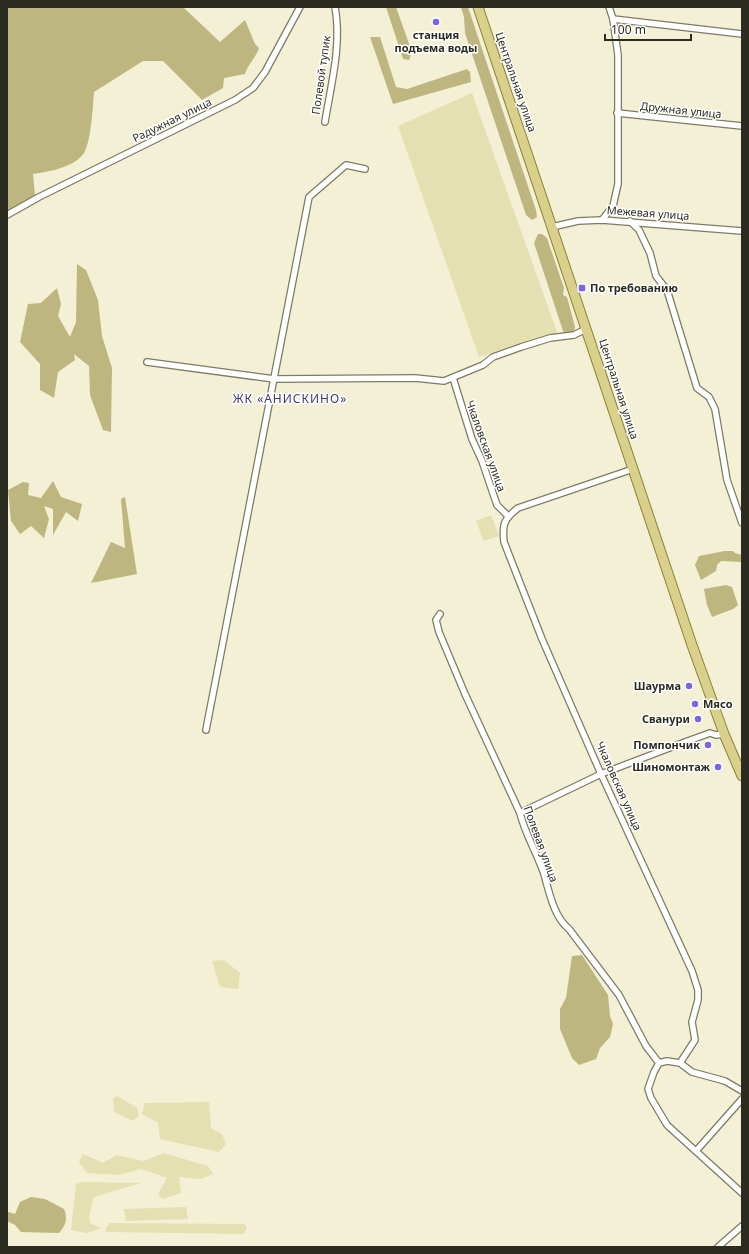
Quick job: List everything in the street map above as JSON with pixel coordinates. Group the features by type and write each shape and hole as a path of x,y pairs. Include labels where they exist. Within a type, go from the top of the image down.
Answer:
{"main road":[{"name":"Центральная улица","path":"478,7 633,469 724,734 742,776"}],"street":[{"name":"Радужная улица","path":"7,215 39,197 235,100 253,88 265,72 300,7"},
{"name":"Полевой тупик","path":"325,122 337,43 338,22 335,7"},
{"path":"602,220 613,206 618,184 618,55 613,19 609,7"},
{"path":"613,19 742,34"},
{"name":"Дружная улица","path":"617,113 742,126"},
{"path":"206,730 309,197 346,165 365,169"},
{"name":"Межевая улица","path":"552,227 578,221 602,220 742,231"},
{"path":"630,221 639,230 650,254 656,276 667,290 697,388 709,396 715,408 727,480 742,523"},
{"path":"147,362 274,379 415,378 444,381 483,364 493,357 550,338 574,335 586,329"},
{"name":"Чкаловская улица","path":"452,378 472,439 482,461 497,505 508,516 503,530 504,542 515,574 601,774 692,971 698,990 698,1000 692,1022 695,1040 680,1063"},
{"path":"508,516 518,508 532,502 633,469"},
{"name":"Полевая улица","path":"440,614 436,620 439,632 465,694 520,813 525,832 562,924 569,930 619,995 646,1046 659,1063"},
{"path":"520,813 601,774 710,733 716,735 724,734"},
{"path":"742,1092 725,1081 692,1072 680,1063 667,1061 659,1063 648,1089 651,1098 667,1125 742,1193"},
{"path":"696,1151 742,1099"},
{"path":"718,1247 742,1226"}],"shaded area":[{"path":"7,7 183,7 220,42 245,20 255,44 259,48 245,74 224,78 223,88 202,100 163,61 143,61 94,92 90,132 84,153 74,162 61,168 33,174 35,196 7,214"},
{"path":"386,7 396,7 412,52 409,60 403,59"},
{"path":"461,7 468,7 536,210 537,217 532,220 526,215 465,33 464,17"},
{"path":"370,37 380,37 396,87 407,89 467,69 470,72 471,82 393,104"},
{"path":"472,93 558,335 539,337 479,357 398,126"},
{"path":"538,234 542,234 547,238 564,288 563,295 567,297 575,327 574,332 564,334 534,243"},
{"path":"77,264 86,270 98,300 102,336 112,368 111,432 103,430 90,395 89,366 74,354 75,360 58,372 54,398 40,390 40,364 20,342 28,304 41,303 57,288 61,304 58,316 70,337 76,322"},
{"path":"53,481 61,497 82,504 78,521 66,512 53,535 53,509 44,506 49,519 44,538 31,526 20,534 11,521 8,490 23,482 29,483 28,495 41,498"},
{"path":"125,497 137,574 91,583 111,542 125,548 121,499"},
{"path":"491,515 499,536 484,541 476,521"},
{"path":"733,551 742,555 742,562 721,561 717,565 716,571 701,580 695,565 699,556"},
{"path":"726,585 732,587 738,605 733,609 712,617 707,605 704,589"},
{"path":"582,955 608,995 610,1016 613,1024 610,1037 600,1048 596,1059 579,1065 572,1058 560,1029 560,1009 566,998 572,956"},
{"path":"224,960 240,973 238,989 220,987 212,961"},
{"path":"117,1096 137,1108 139,1116 133,1121 114,1112 113,1099"},
{"path":"209,1102 211,1128 222,1134 226,1144 219,1152 160,1139 158,1123 142,1114 145,1103"},
{"path":"164,1153 208,1166 213,1174 201,1179 179,1177 181,1193 162,1199 158,1194 167,1178 141,1169 119,1175 87,1173 79,1162 83,1154 103,1163 117,1155 143,1161"},
{"path":"83,1182 141,1183 94,1197 89,1216 90,1223 101,1228 87,1233 71,1230 76,1184"},
{"path":"31,1197 45,1199 64,1209 66,1222 59,1233 21,1232 15,1225 7,1221 7,1210 8,1212 15,1214 20,1202"},
{"path":"186,1207 188,1219 126,1221 124,1209"},
{"path":"110,1223 244,1224 247,1228 244,1234 107,1232 105,1230"}],"place":[{"name":"станция подъема воды","path":"436,22"},
{"name":"По требованию","path":"582,288"},
{"name":"Шаурма","path":"689,686"},
{"name":"Мясо","path":"695,704"},
{"name":"Сванури","path":"698,719"},
{"name":"Помпончик","path":"708,745"},
{"name":"Шиномонтаж","path":"718,767"}],"district":[{"name":"ЖК «АНИСКИНО»","path":"290,399"}]}
